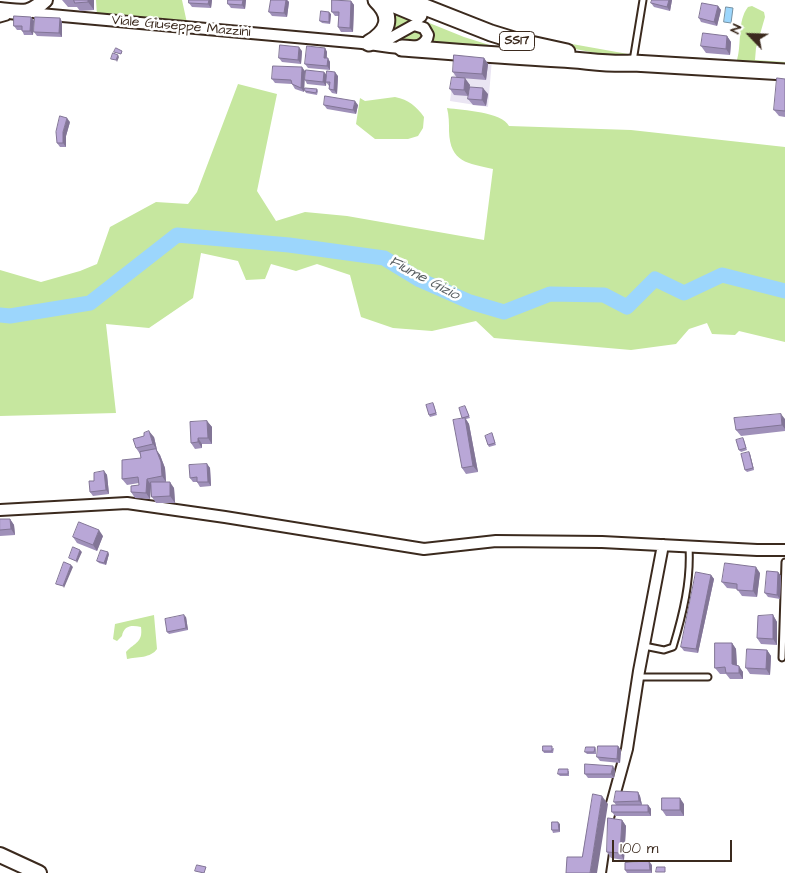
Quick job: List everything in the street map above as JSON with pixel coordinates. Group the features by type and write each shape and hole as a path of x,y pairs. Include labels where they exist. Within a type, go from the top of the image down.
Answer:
{"main road":[{"path":"31,11 46,0"},
{"path":"366,43 380,35 387,22 384,9 376,0"},
{"name":"SS17","path":"383,0 472,36 510,48 561,59 612,65 633,63"},
{"name":"SS17","path":"407,0 477,28 517,41 578,54 633,63 785,72"},
{"name":"Viale Giuseppe Mazzini","path":"3,13 31,11"},
{"path":"402,48 561,59"},
{"path":"0,855 39,873"}],"street":[{"path":"46,0 51,10 58,16"},
{"name":"Viale Giuseppe Mazzini","path":"31,11 58,16 366,43 402,48 412,48 424,44 428,37 426,29 419,25 414,25 387,40 366,43"},
{"path":"0,510 127,503 424,549 496,541 602,542 785,550"},
{"path":"600,873 608,818 626,749 663,545"}],"lane":[{"path":"633,63 644,0"},
{"path":"644,646 664,650 673,647 683,615 690,565 689,547"},
{"path":"782,658 785,562"},
{"path":"638,677 708,677"}],"shaded area":[{"path":"456,56 492,59 488,107 450,101"}],"green space":[{"path":"96,0 182,0 187,23 97,16"},
{"path":"752,6 764,12 765,17 756,48 755,60 785,62 785,65 606,55 514,37 474,21 516,34 628,54 737,60 742,19 748,7"},
{"path":"397,10 464,37 502,49 431,46 426,26 386,38 389,14"},
{"path":"417,28 423,34 421,41 398,45 394,41"},
{"path":"238,84 277,94 257,191 276,221 305,212 347,216 484,240 493,169 468,163 457,156 450,142 447,108 491,115 505,121 509,126 631,130 785,147 785,342 739,331 735,335 712,334 707,323 689,329 676,344 631,350 494,338 476,321 432,331 393,328 361,317 350,275 317,264 296,271 271,264 265,279 246,280 238,261 201,253 193,298 149,328 106,324 116,413 0,416 0,270 41,282 80,271 97,264 110,227 156,202 188,204 197,192"},
{"path":"395,97 412,104 424,117 423,128 418,136 408,139 375,139 356,124 360,98 365,101"},
{"path":"154,615 157,649 148,656 127,659 126,652 140,639 141,627 132,626 127,628 117,641 113,639 115,624"}],"water":[{"path":"726,7 733,8 731,23 724,22"}],"building":[{"path":"74,0 88,0 88,2 75,3"},
{"path":"189,0 209,0 208,4 189,3"},
{"path":"228,0 243,0 242,5 228,4"},
{"path":"271,0 286,0 284,13 269,12"},
{"path":"332,0 351,1 350,28 338,27 339,12 332,12"},
{"path":"652,0 669,0 667,7 651,3"},
{"path":"702,3 718,6 714,22 699,18"},
{"path":"321,11 329,12 329,22 320,21"},
{"path":"14,16 31,17 30,31 22,31 22,26 14,26"},
{"path":"35,17 60,18 59,33 34,32"},
{"path":"703,33 727,36 726,49 701,46"},
{"path":"280,45 299,47 298,60 279,58"},
{"path":"307,46 325,48 324,58 328,58 327,66 305,64"},
{"path":"116,48 122,51 121,54 114,52"},
{"path":"113,53 118,55 116,60 111,59"},
{"path":"454,55 484,58 482,74 453,72"},
{"path":"273,66 302,67 301,88 292,84 291,80 272,79"},
{"path":"306,70 324,72 323,82 305,80"},
{"path":"327,71 335,72 334,90 329,89 330,82 326,82"},
{"path":"452,77 465,78 464,90 450,89"},
{"path":"777,78 785,79 785,111 774,110"},
{"path":"470,87 483,88 482,100 468,99"},
{"path":"305,88 317,89 316,93 305,91"},
{"path":"325,96 355,101 353,110 324,105"},
{"path":"60,116 67,118 63,132 63,143 57,143 56,132"},
{"path":"433,403 436,413 429,415 426,405"},
{"path":"465,406 469,416 462,418 459,408"},
{"path":"781,414 782,425 736,430 734,418"},
{"path":"465,418 473,466 462,468 453,420"},
{"path":"207,421 208,438 198,438 198,442 191,443 190,422"},
{"path":"149,431 153,444 136,448 133,439 144,436 144,433"},
{"path":"492,433 495,443 488,445 485,436"},
{"path":"743,438 746,448 739,450 736,440"},
{"path":"156,449 161,462 162,476 147,479 146,493 131,492 131,486 139,485 138,477 122,479 122,460 141,458 140,452"},
{"path":"749,452 753,468 745,470 741,454"},
{"path":"207,464 208,482 197,482 197,477 190,478 189,465"},
{"path":"104,471 106,490 90,492 89,481 94,481 94,473"},
{"path":"151,482 170,482 170,496 152,497"},
{"path":"0,519 10,519 11,529 0,530"},
{"path":"79,522 99,530 93,545 73,537"},
{"path":"73,547 80,550 76,561 69,558"},
{"path":"101,550 108,552 104,563 97,561"},
{"path":"64,562 71,565 63,586 56,584"},
{"path":"725,563 756,567 753,591 737,590 737,584 722,582"},
{"path":"767,571 778,572 777,595 765,593"},
{"path":"696,572 711,575 696,649 681,647"},
{"path":"184,615 186,628 167,632 165,619"},
{"path":"773,615 773,639 757,638 758,616"},
{"path":"715,643 732,643 732,664 739,666 739,673 726,673 725,667 715,668"},
{"path":"747,649 767,650 766,669 746,668"},
{"path":"543,746 552,746 552,751 543,751"},
{"path":"598,746 618,746 617,759 597,757"},
{"path":"586,747 595,747 594,752 585,752"},
{"path":"585,764 613,766 611,774 585,774"},
{"path":"559,769 568,769 568,774 558,774"},
{"path":"616,791 638,792 639,801 614,802"},
{"path":"593,794 602,796 590,873 566,873 567,857 582,857"},
{"path":"662,798 680,798 680,810 662,810"},
{"path":"612,805 648,805 648,812 612,812"},
{"path":"608,818 622,820 620,853 607,852"},
{"path":"552,822 558,822 559,830 552,830"},
{"path":"649,861 650,870 625,870 625,863"},
{"path":"197,865 206,867 204,873 195,871"},
{"path":"657,867 665,867 665,872 656,872"}],"waterway":[{"name":"Fiume Gizio","path":"0,315 10,316 90,303 177,235 289,245 384,258 420,280 470,302 504,312 550,294 604,295 627,307 655,279 684,293 722,275 785,291"}]}
